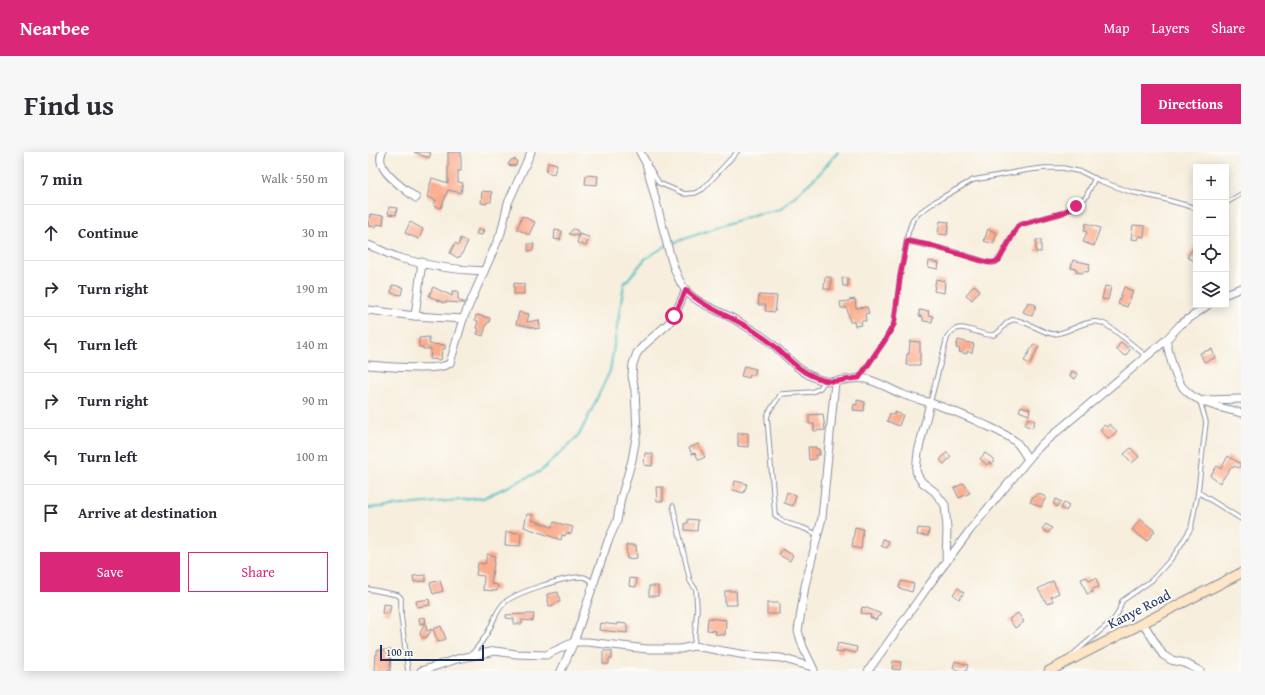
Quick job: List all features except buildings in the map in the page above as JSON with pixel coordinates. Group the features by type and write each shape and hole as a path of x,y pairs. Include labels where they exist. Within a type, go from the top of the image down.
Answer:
{"main road":[{"name":"Kanye Road","path":"1049,671 1241,573"}],"street":[{"path":"382,152 380,158 386,172 416,198"},
{"path":"368,365 424,368 442,367 450,363 463,319 501,233 508,203 531,152"},
{"path":"640,152 646,163 667,246 677,275 686,290 708,306 732,317 753,330 771,343 804,372 818,379 835,382 859,378 879,382 902,394 958,413 1001,432 1016,442 1028,459"},
{"path":"368,245 402,259 484,271"},
{"path":"415,316 422,262"},
{"path":"1229,293 1241,288"},
{"path":"561,671 574,642 608,541 617,521 621,498 632,460 637,432 635,391 632,376 633,364 637,354 644,345 668,324 674,316 686,290"},
{"path":"868,671 970,530 1028,459 1042,444 1166,340 1180,325 1204,308"},
{"path":"368,310 415,316 463,319"},
{"path":"1166,340 1178,380 1185,391 1200,400 1241,414"},
{"path":"813,669 803,647 798,631 805,586 822,518 835,382"},
{"path":"1200,400 1241,399"},
{"path":"930,403 918,452 916,471 922,482 935,492 944,505 947,529 946,562"},
{"path":"1143,623 1163,654 1172,660 1185,663 1200,671"},
{"path":"421,671 457,659 495,651 516,654 546,655 574,642 588,642 647,649 680,649 694,646 752,656 781,658 813,669"}],"lane":[{"path":"646,163 659,183 685,194 703,189 737,152"},
{"path":"859,378 894,324 900,277 910,225 913,219 936,201 973,180 1045,168 1063,168 1075,170 1131,192 1193,207"},
{"path":"907,241 929,245 986,262 996,262 999,260 1018,226 1062,213 1072,208 1086,197 1095,178"},
{"path":"1229,201 1241,194"},
{"path":"930,403 946,338 951,332 959,328 968,328 992,335 996,334 1010,320 1015,320 1031,325 1042,331 1055,334 1076,326 1097,322 1110,327 1146,356"},
{"path":"818,535 799,526 780,520 775,515 767,417 781,394 812,392 820,388 825,381"},
{"path":"1059,666 1114,620 1122,601 1152,580 1171,559 1191,528 1198,492 1206,422 1200,400"},
{"path":"1198,492 1241,519"},
{"path":"673,506 690,581 696,590 697,609 694,646"},
{"path":"470,656 482,642 490,629 497,611 510,599 521,593 572,577 585,577 594,584"},
{"path":"368,589 398,595 402,598 401,615 408,671"}],"waterway":[{"path":"368,508 483,498 541,471 579,435 592,409 610,371 624,284 645,259 667,245 756,214 781,209 818,175 838,152"}],"route":[{"path":"674,316 686,290 708,306 732,317 753,330 771,343 804,372 828,382 859,378 894,324 900,277 907,241 929,245 992,263 999,260 1018,226 1062,213 1076,206"}]}
